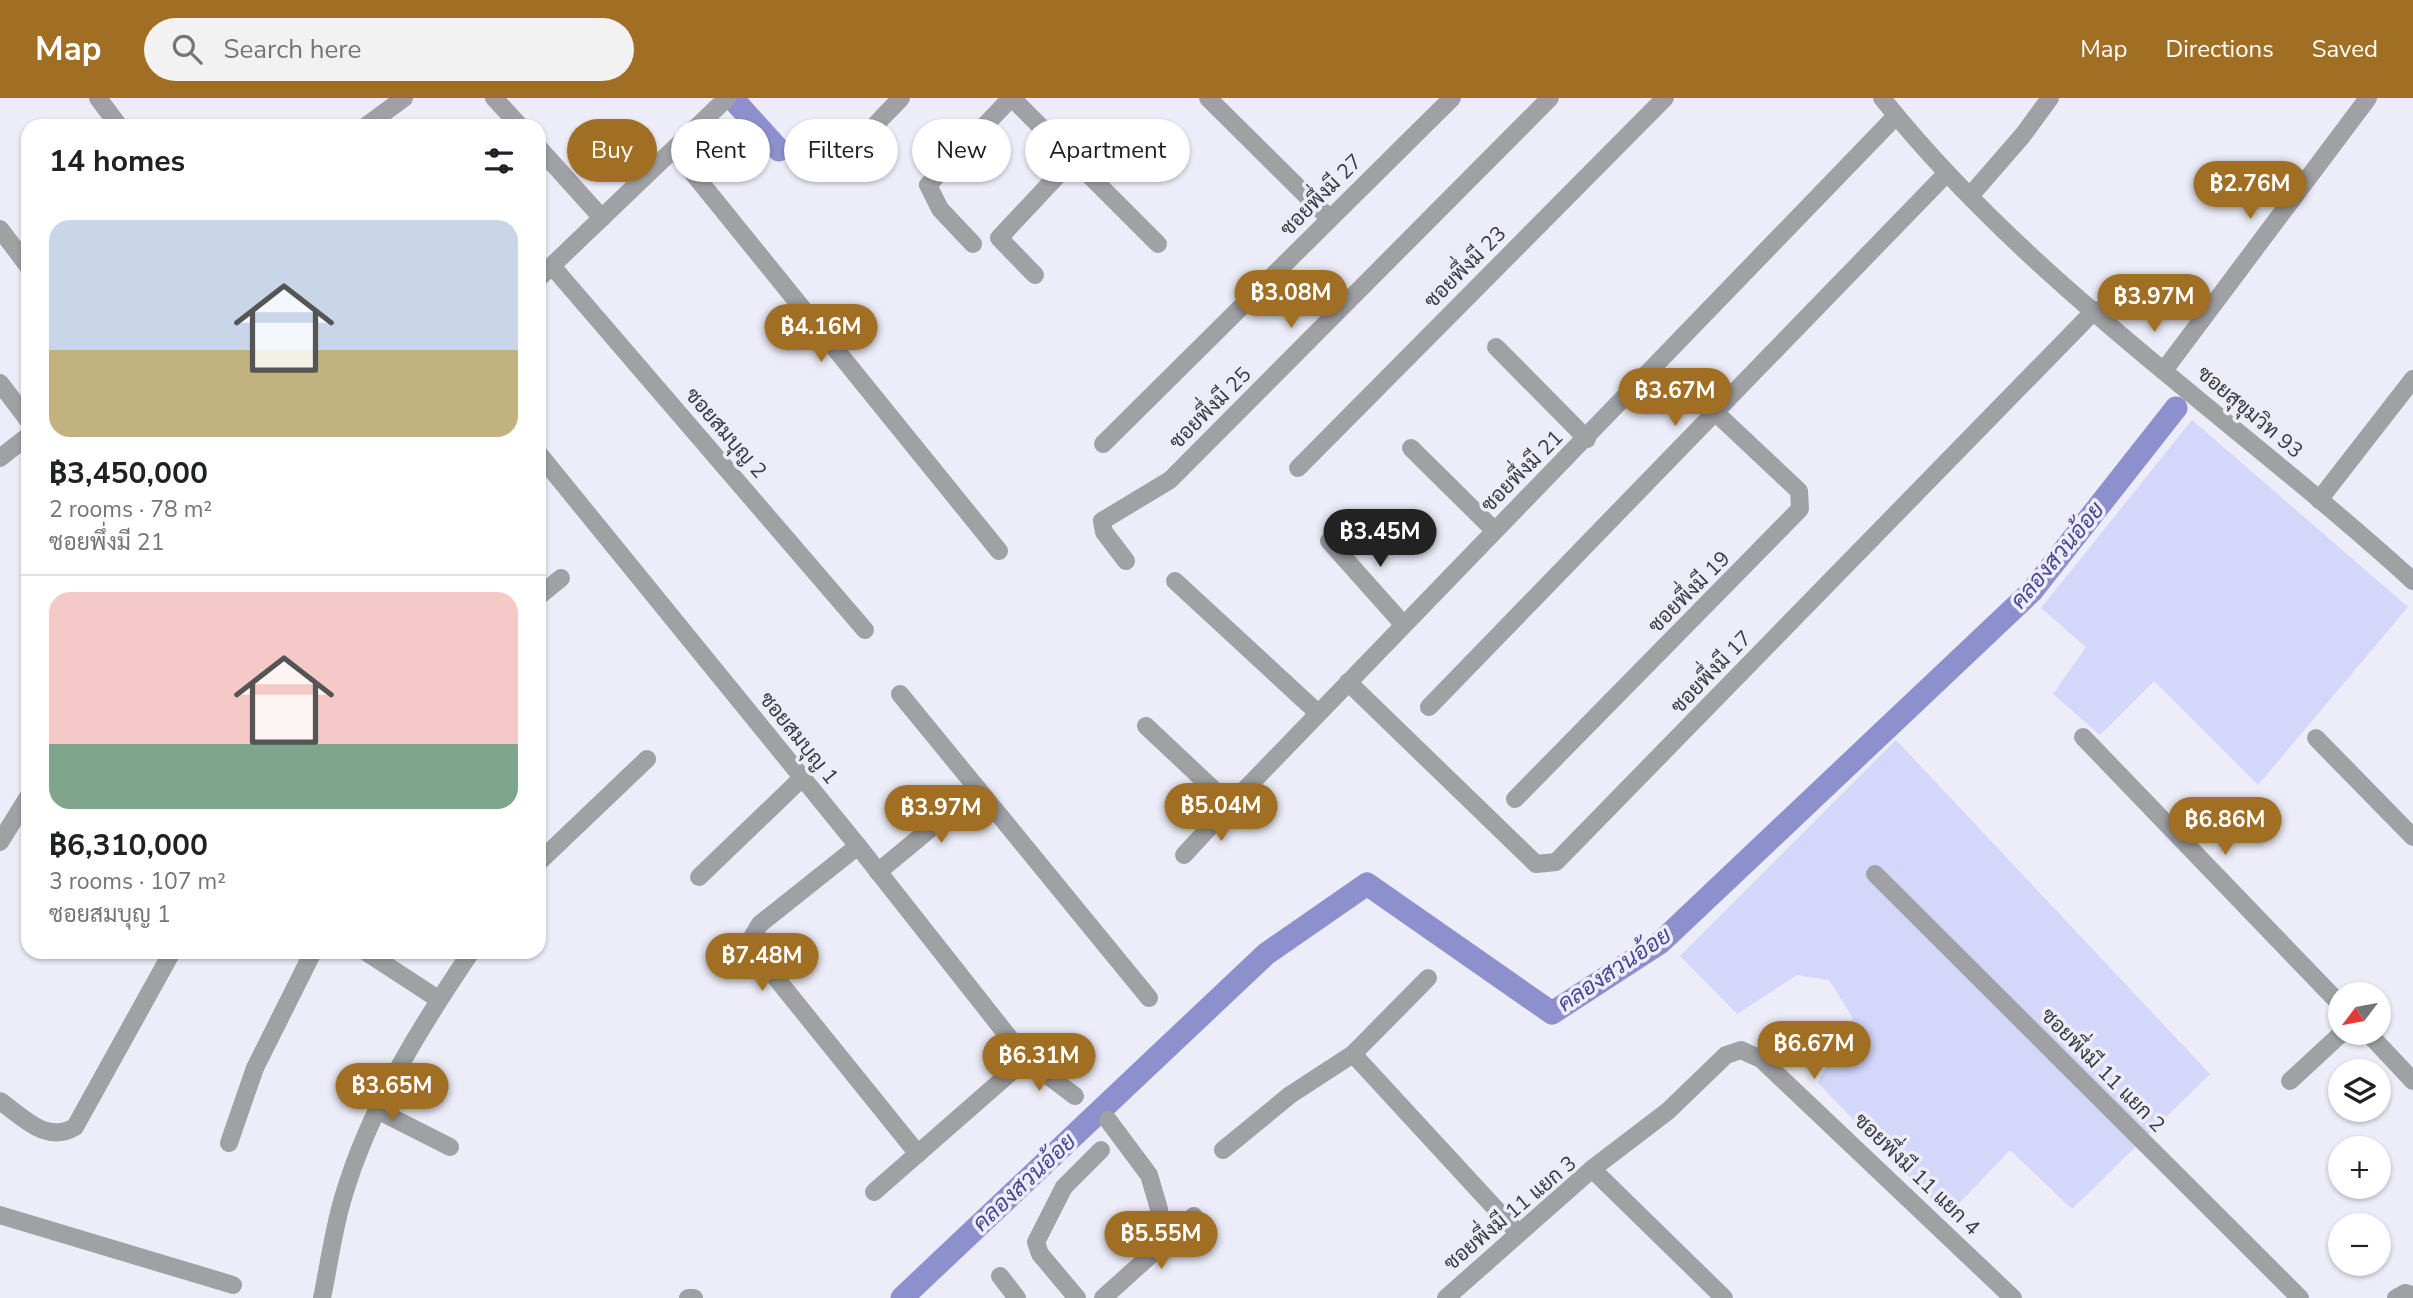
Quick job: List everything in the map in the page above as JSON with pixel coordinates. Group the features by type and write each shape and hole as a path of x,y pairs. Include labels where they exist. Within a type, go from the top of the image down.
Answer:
{"street":[{"path":"98,98 114,119"},
{"path":"376,119 404,98"},
{"path":"494,98 514,119"},
{"path":"882,119 901,98"},
{"path":"973,244 940,209 928,185 1011,98 1032,119"},
{"path":"1208,98 1329,218"},
{"name":"ซอยพึ่งมี 27","path":"1104,444 1452,98"},
{"name":"ซอยพึ่งมี 25","path":"1126,561 1104,532 1102,521 1170,480 1550,98"},
{"name":"ซอยพึ่งมี 23","path":"1298,468 1665,98"},
{"name":"ซอยสุขุมวิท 93","path":"1882,98 1970,196 2095,310 2413,581"},
{"path":"1970,196 2023,135 2050,98"},
{"path":"2165,369 2368,98"},
{"path":"703,119 719,101"},
{"name":"ซอยพึ่งมี 21","path":"1184,855 1494,530 1587,439 1896,116"},
{"path":"546,272 671,155"},
{"path":"546,156 602,218"},
{"path":"1429,707 1947,173"},
{"path":"700,182 999,551"},
{"path":"1035,275 999,238 1051,182"},
{"path":"1096,182 1158,244"},
{"path":"0,229 21,257"},
{"name":"ซอยสมบุญ 2","path":"546,272 865,630"},
{"name":"ซอยพึ่งมี 17","path":"1348,682 1536,864 1556,862 2095,310"},
{"path":"1496,347 1587,439"},
{"path":"2319,500 2413,379"},
{"path":"0,383 21,411"},
{"name":"ซอยพึ่งมี 19","path":"1515,799 1800,509 1798,491 1716,413"},
{"path":"0,458 21,442"},
{"path":"1411,448 1494,530"},
{"name":"ซอยสมบุญ 1","path":"546,463 858,846 1026,1059 1075,1096"},
{"path":"1329,541 1404,624"},
{"path":"546,590 561,578"},
{"path":"1175,582 1318,713"},
{"path":"900,694 1149,998"},
{"path":"1146,726 1230,805"},
{"path":"2084,737 2328,991"},
{"path":"2316,738 2413,837"},
{"path":"546,855 647,759"},
{"path":"699,877 802,778"},
{"path":"878,872 978,789"},
{"path":"0,842 21,808"},
{"path":"858,846 760,924 751,939 751,947 918,1154"},
{"name":"ซอยพึ่งมี 11 แยก 2","path":"1875,874 2300,1298"},
{"path":"0,1101 47,1133 64,1133 75,1127 168,959"},
{"path":"229,1143 255,1068 310,959"},
{"path":"377,959 438,999"},
{"path":"322,1298 342,1199 377,1110 438,999 466,959"},
{"path":"1223,1150 1290,1095 1353,1054 1428,978"},
{"path":"2290,1081 2329,1045"},
{"path":"2379,1045 2413,1081"},
{"name":"ซอยพึ่งมี 11 แยก 4","path":"1592,1169 1668,1111 1726,1055 1741,1050 1761,1059 2013,1298"},
{"path":"1353,1054 1518,1233"},
{"path":"874,1192 1026,1059"},
{"path":"377,1110 450,1147"},
{"path":"1108,1120 1149,1175 1159,1209 1160,1246"},
{"path":"1077,1298 1040,1254 1036,1242 1064,1187 1101,1150"},
{"name":"ซอยพึ่งมี 11 แยก 3","path":"1446,1298 1592,1169 1724,1298"},
{"path":"0,1216 233,1284"},
{"path":"1109,1296 1194,1216"},
{"path":"1000,1276 1017,1298"},
{"path":"2396,1298 2405,1293 2413,1295"},
{"path":"688,1298 694,1298"}],"shaded area":[{"path":"2192,420 2408,607 2258,785 2154,681 2100,735 2053,694 2086,647 2041,608"},
{"path":"1896,740 2210,1074 2072,1209 2010,1150 1947,1216 1818,1083 1853,1018 1829,980 1797,975 1737,1014 1680,956"}],"waterway":[{"path":"732,98 779,150"},
{"name":"คลองสวนอ้อย","path":"902,1298 1266,954 1367,884 1552,1013 1661,942 2032,591 2176,408"}]}
